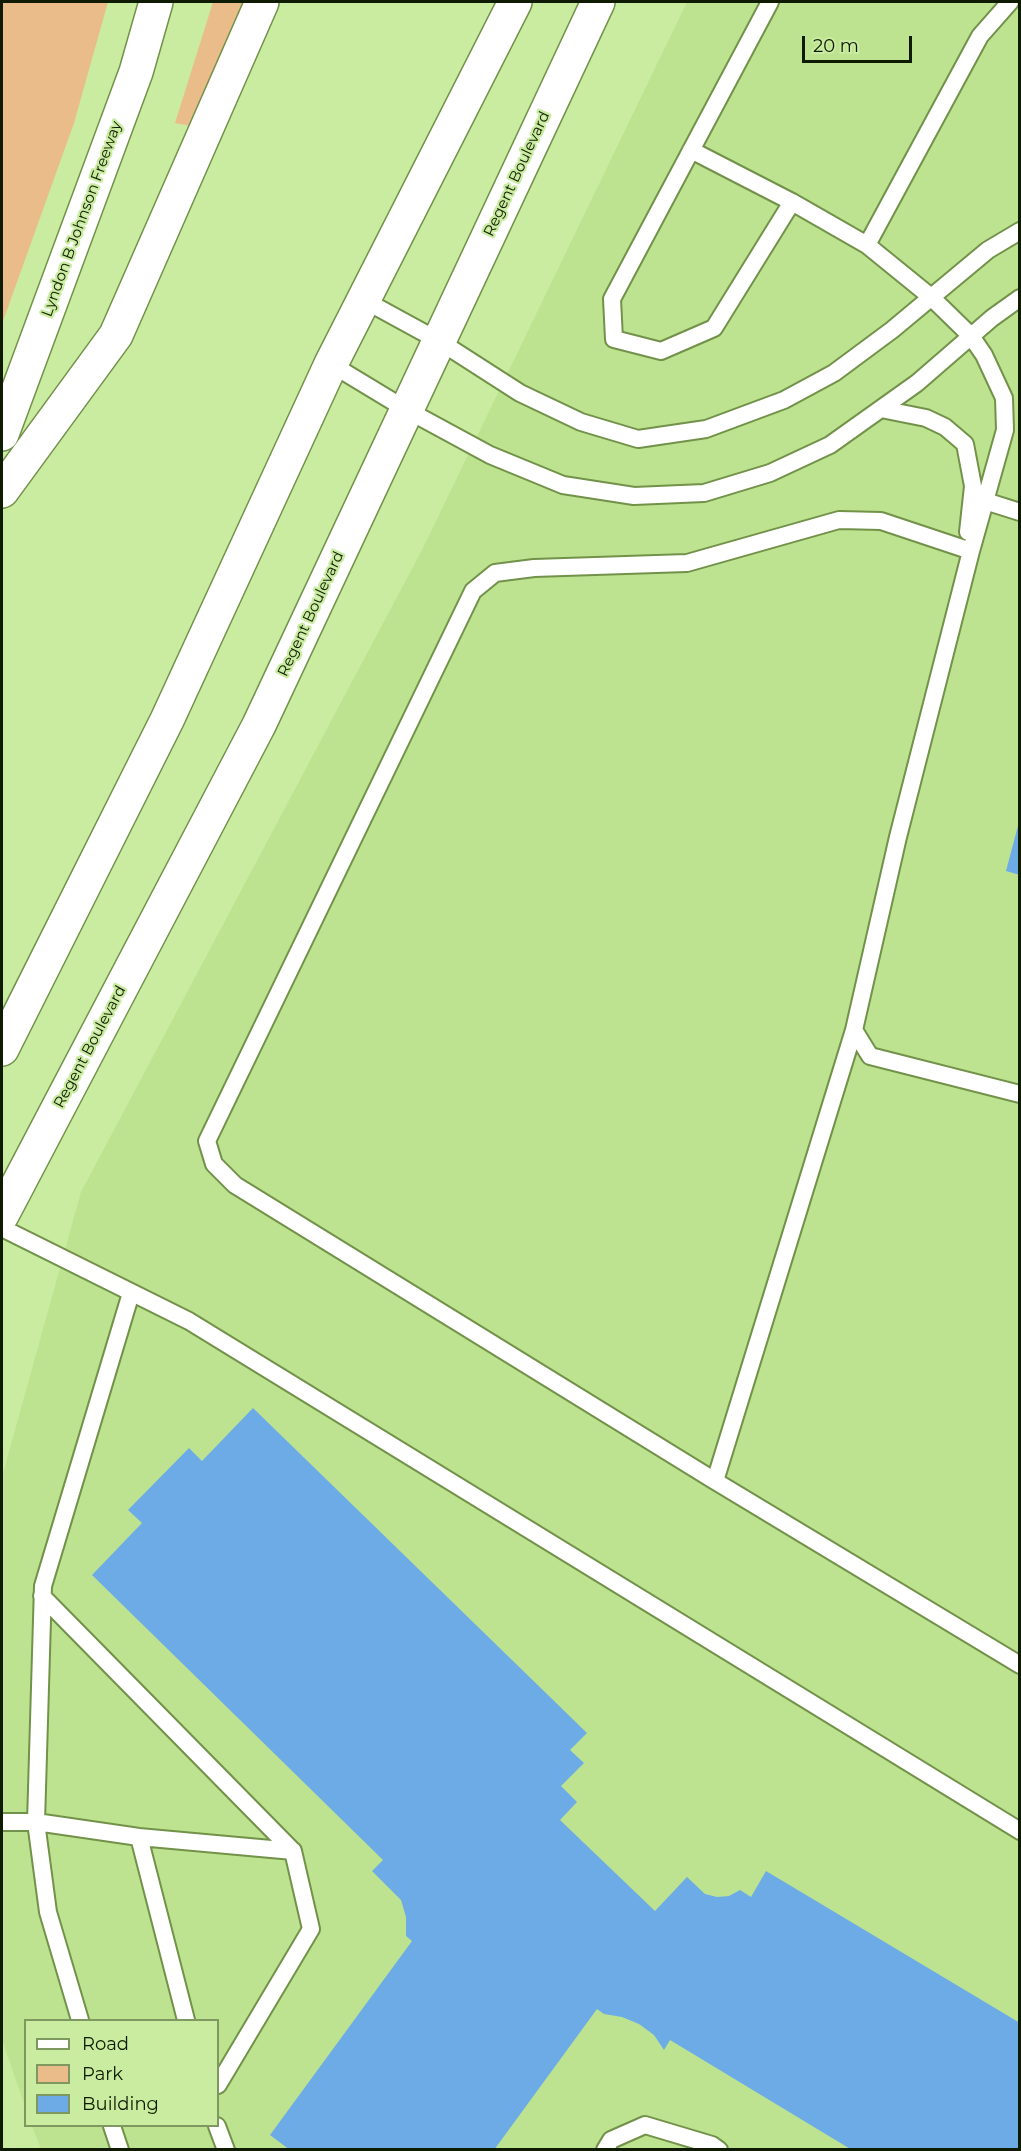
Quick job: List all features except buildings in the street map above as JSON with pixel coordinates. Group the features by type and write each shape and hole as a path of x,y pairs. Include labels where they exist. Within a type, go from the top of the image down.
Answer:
{"main road":[{"name":"Lyndon B Johnson Freeway","path":"2,434 136,72 156,2"},
{"path":"2,491 116,335 262,2"},
{"path":"2,1049 166,720 331,364 515,2"},
{"name":"Regent Boulevard","path":"2,1215 259,725 598,2"}],"lane":[{"path":"770,2 612,299 614,339 661,351 714,328 792,202"},
{"path":"867,245 980,36 1010,2"},
{"path":"691,150 792,202 867,245 931,297 971,336 984,355 1004,398 1005,430 971,551 898,837 854,1030 715,1481"},
{"path":"364,300 439,341 520,393 581,422 638,439 706,429 784,400 834,373 892,330 988,250 1020,231"},
{"path":"331,364 407,411 490,455 563,484 634,496 704,493 770,473 830,445 917,383 971,336 1020,298"},
{"path":"881,409 926,418 945,427 965,444 973,486 968,530 971,551"},
{"path":"985,501 1020,512"},
{"path":"971,551 882,522 839,520 687,563 534,568 495,573 473,591 207,1141 214,1164 235,1185 715,1481 1020,1665"},
{"path":"854,1030 870,1056 1020,1094"},
{"path":"2,1228 189,1321 1020,1831"},
{"path":"80,2019 48,1912 36,1822 42,1596 46,1574 131,1293"},
{"path":"42,1596 292,1851 311,1929 219,2083"},
{"path":"2,1822 36,1822 139,1837 292,1851"},
{"path":"139,1837 186,2019"},
{"path":"605,2150 611,2140 645,2125 712,2145 719,2150"},
{"path":"112,2127 120,2150"},
{"path":"217,2127 226,2150"}],"shaded area":[{"path":"687,2 1019,2 1019,2149 41,2149 32,2127 219,2127 219,2019 24,2019 24,2103 2,2040 2,1477 81,1192 423,548"}],"green space":[{"path":"2,2 108,2 74,123 2,324"},
{"path":"213,2 249,2 196,127 175,123"}]}
